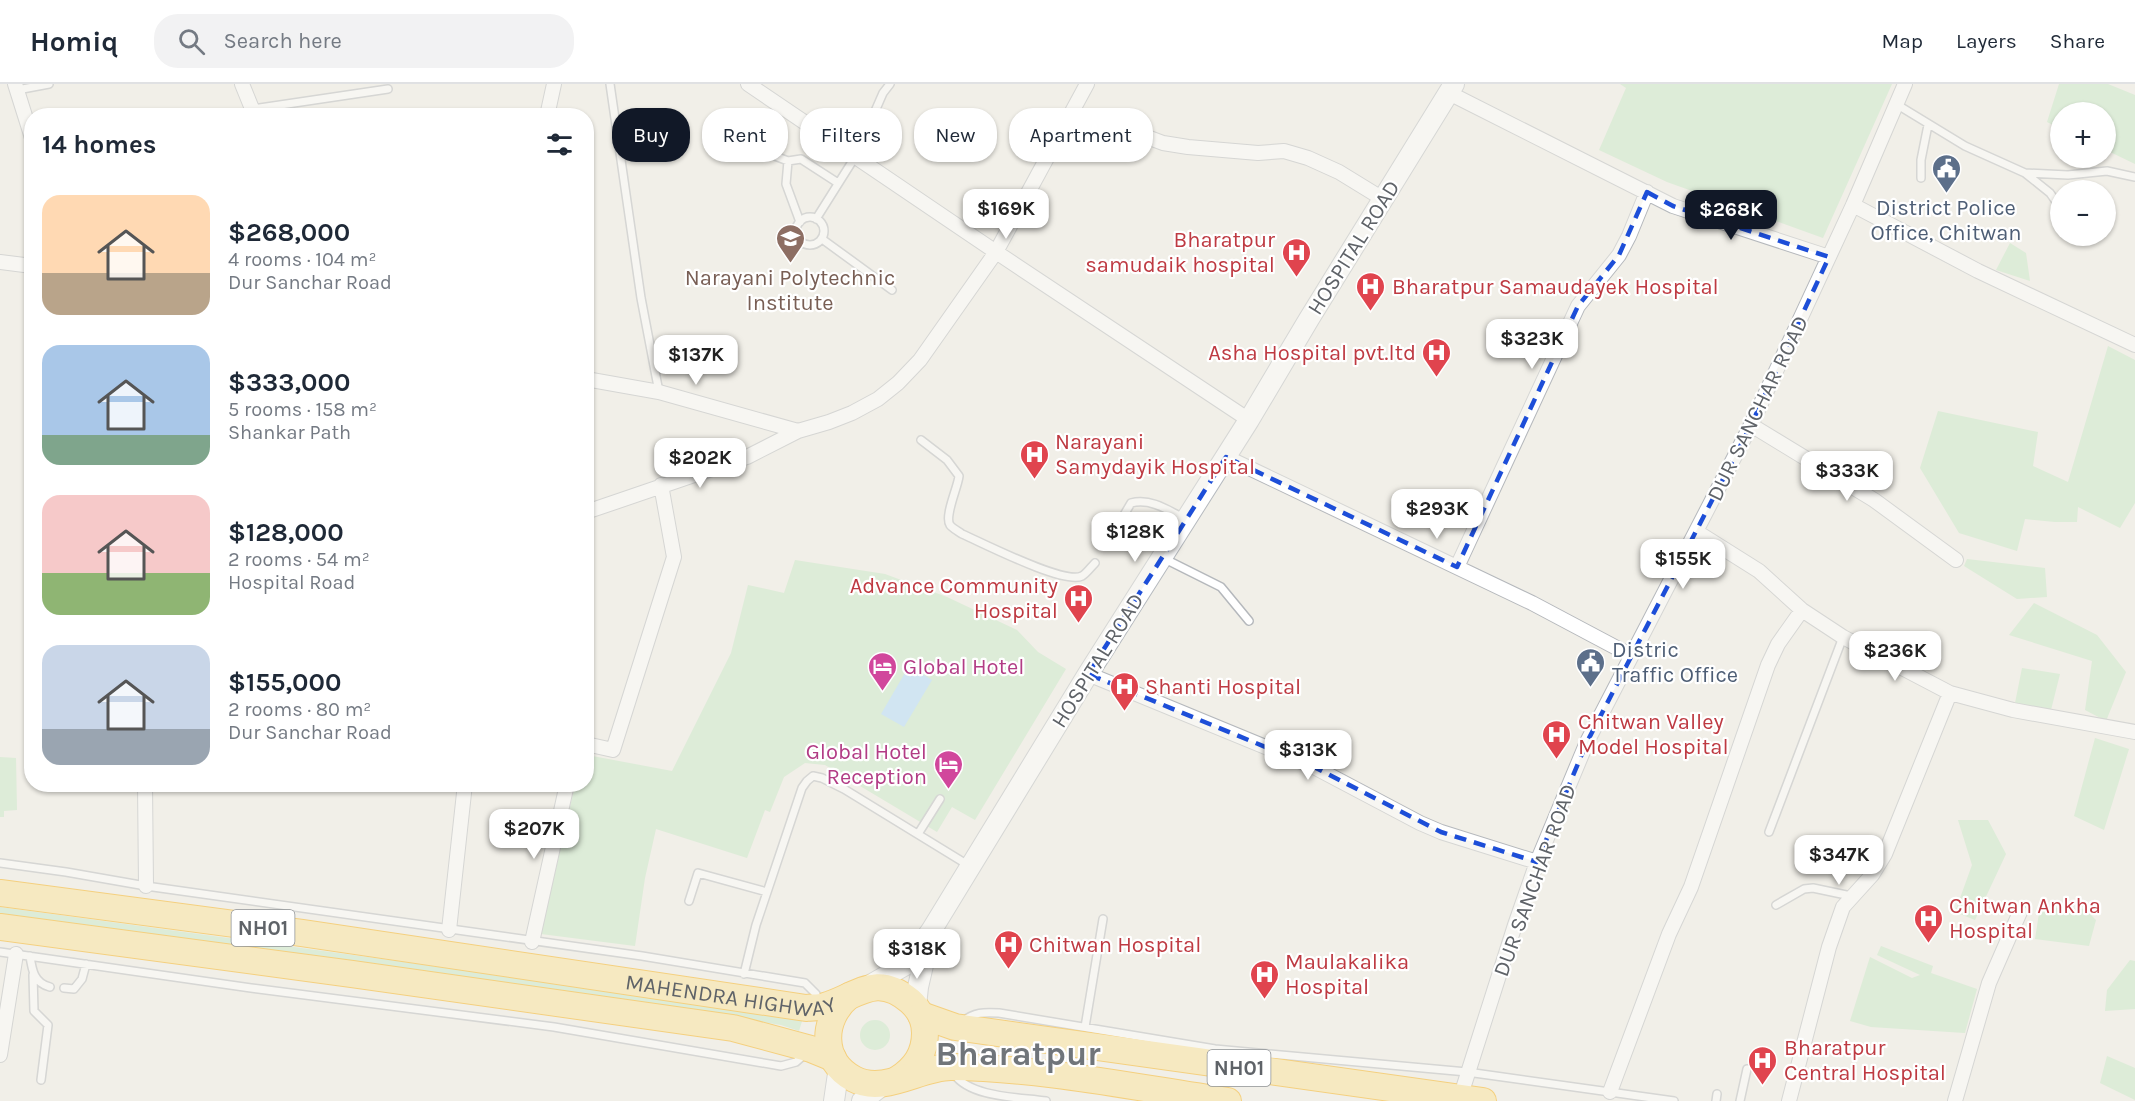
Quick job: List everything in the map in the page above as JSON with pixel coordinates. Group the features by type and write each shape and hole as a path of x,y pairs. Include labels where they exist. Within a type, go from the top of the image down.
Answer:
{"highway":[{"name":"MAHENDRA HIGHWAY","path":"0,893 21,916 352,974 760,1033 828,1058 854,1079 869,1084 891,1082 928,1069 949,1067 1022,1071 1228,1101"},
{"name":"MAHENDRA HIGHWAY","path":"21,916 302,933 793,1006 820,1007 859,990 883,987 899,992 918,1011 955,1027 1471,1099"},
{"path":"828,1058 828,1029 832,1015 840,1003 859,990"},
{"path":"891,1082 911,1071 920,1059 925,1030 918,1011"}],"street":[{"path":"243,84 252,108"},
{"path":"550,108 554,84"},
{"path":"748,84 800,119"},
{"path":"594,509 747,457 798,431 852,413 878,399 898,383 920,360 996,252 1087,84"},
{"name":"DUR SANCHAR ROAD","path":"1471,1099 1467,1072 1537,862 1587,742 1751,425 1853,205 1905,84"},
{"path":"16,87 24,112"},
{"path":"1452,89 1673,206 1829,257"},
{"name":"HOSPITAL ROAD","path":"859,990 907,964 931,931 1452,89"},
{"path":"1153,139 1188,147 1258,153 1284,151 1308,158 1339,172 1383,199"},
{"path":"862,162 1249,420"},
{"path":"1458,567 1578,306 1619,255 1647,192"},
{"path":"1853,205 1978,271 2135,345"},
{"path":"0,262 24,265"},
{"path":"594,380 658,392 798,431"},
{"path":"1751,425 1874,500 1956,560"},
{"path":"1226,457 1532,603 1630,656"},
{"path":"594,746 613,750 674,557 661,485"},
{"path":"1697,532 1759,571 1802,610 1843,637 1950,693 2013,711 2135,732"},
{"path":"1610,1092 1669,934 1691,887 1768,665 1778,644 1802,610"},
{"path":"1088,674 1314,767 1441,832 1537,862"},
{"path":"1789,1101 1829,947 1843,907 1872,875 1885,854 1950,693"},
{"path":"145,792 146,886"},
{"path":"449,930 464,792"},
{"path":"532,942 565,792"},
{"path":"1955,1101 1989,983 2020,912"},
{"name":"HOSPITAL ROAD","path":"918,1011 918,987 931,931"},
{"path":"0,1054 16,954"},
{"path":"828,1058 834,1101"},
{"path":"862,1101 891,1082"}],"lane":[{"path":"16,87 49,84"},
{"path":"610,84 641,298 658,392"},
{"path":"876,108 890,84"},
{"path":"277,108 388,89"},
{"path":"1896,104 1965,146 2025,173 2050,193"},
{"path":"1921,178 1921,160 1928,125"},
{"path":"788,161 801,159 838,183"},
{"path":"788,162 786,184 800,222 797,235 801,242 809,245 814,245 822,239 824,228 816,219 808,218 800,222"},
{"path":"816,219 852,162"},
{"path":"2025,173 2068,175 2108,171 2135,177"},
{"path":"822,239 892,290"},
{"path":"921,440 947,460 959,476 948,519 950,525 962,534 1055,575 1071,578 1082,576 1095,563"},
{"path":"1110,539 1131,503 1152,502 1185,519"},
{"path":"1161,557 1221,588 1249,621"},
{"path":"1769,832 1843,637"},
{"path":"744,974 767,892 802,788 813,776 844,789 970,866"},
{"path":"918,834 940,799"},
{"path":"0,863 449,930 642,956 805,983 816,994 820,1007"},
{"path":"689,901 698,873 767,892"},
{"path":"1776,905 1803,889 1813,888 1851,896"},
{"path":"1085,1027 1102,920"},
{"path":"0,952 554,1027 781,1066 828,1058"},
{"path":"30,956 34,1011 48,1025 41,1080"},
{"path":"64,988 74,990 82,979 86,964"},
{"path":"33,975 44,985 50,987"},
{"path":"955,1027 972,1014 984,1012 1215,1049 1467,1072 1674,1101"},
{"path":"949,1067 960,1083 972,1089 1046,1101"},
{"path":"1740,1101 1747,1069"}],"highlighted area":[{"path":"1647,192 1673,206 1829,257 1751,425 1587,742 1537,862 1441,832 1314,767 1088,674 1226,457 1457,567 1578,306 1619,255"}],"green space":[{"path":"1620,84 1892,84 1823,238 1667,182 1599,150 1626,88"},
{"path":"2059,84 2108,84 2135,95 2135,164 2116,155 2116,102 2053,102"},
{"path":"2010,243 2026,253 2030,281 1996,270"},
{"path":"2108,346 2135,360 2135,503 2120,528 2078,507 2077,522 2025,519 2017,551 1959,533 1920,468 1938,411 2038,432 2033,466 2068,482"},
{"path":"1967,559 2045,568 2047,597 2017,599 1964,566"},
{"name":"Global Hotel","path":"795,560 885,574 947,597 1017,630 1038,652 1066,669 975,820 952,807 937,832 825,765 805,763 784,777 770,812 765,810 747,858 656,829 645,878 635,946 541,934 573,792 594,792 594,756 672,771 731,653 748,585 784,593"},
{"path":"2034,603 2097,635 2126,672 2106,721 2085,710 2092,661 2009,635"},
{"path":"2022,668 2060,674 2051,710 2015,703"},
{"path":"2095,738 2129,749 2104,830 2074,816"},
{"path":"0,757 16,758 17,810 4,811 4,817 0,817"},
{"path":"1958,820 1988,820 2006,854 1975,920 1955,912 1972,865"},
{"path":"0,907 683,1000 782,1018 803,1018 799,1031 781,1025 681,1009 0,917"},
{"path":"2040,907 2085,909 2096,920 2089,946 2035,939"},
{"path":"1881,946 1933,966 1931,973 1977,989 1965,1033 1871,1027 1850,1021 1870,957 1912,978 1920,975 1877,955"},
{"path":"2130,960 2135,961 2135,1009 2105,1011 2107,990"},
{"path":"875,1020 886,1024 890,1035 886,1046 875,1050 864,1046 860,1035 864,1024"},
{"path":"2107,1056 2135,1068 2135,1100 2100,1083"}],"water":[{"path":"909,666 932,680 904,727 881,714"}],"place":[{"name":"District Police Office, Chitwan","path":"1946,194"},
{"name":"Narayani Polytechnic Institute","path":"790,264"},
{"name":"Bharatpur samudaik hospital","path":"1296,278"},
{"name":"Bharatpur Samaudayek Hospital","path":"1371,312"},
{"name":"Asha Hospital pvt.ltd","path":"1437,378"},
{"name":"Narayani Samydayik Hospital","path":"1034,480"},
{"name":"Advance Community Hospital","path":"1079,624"},
{"name":"Distric Traffic Office","path":"1591,688"},
{"name":"Global Hotel","path":"882,692"},
{"name":"Shanti Hospital","path":"1124,712"},
{"name":"Chitwan Valley Model Hospital","path":"1557,760"},
{"name":"Global Hotel Reception","path":"948,790"},
{"name":"Chitwan Ankha Hospital","path":"1928,944"},
{"name":"Chitwan Hospital","path":"1008,970"},
{"name":"Maulakalika Hospital","path":"1264,1000"},
{"name":"Bharatpur Central Hospital","path":"1763,1086"}],"district":[{"name":"Bharatpur","path":"1018,1053"}]}
